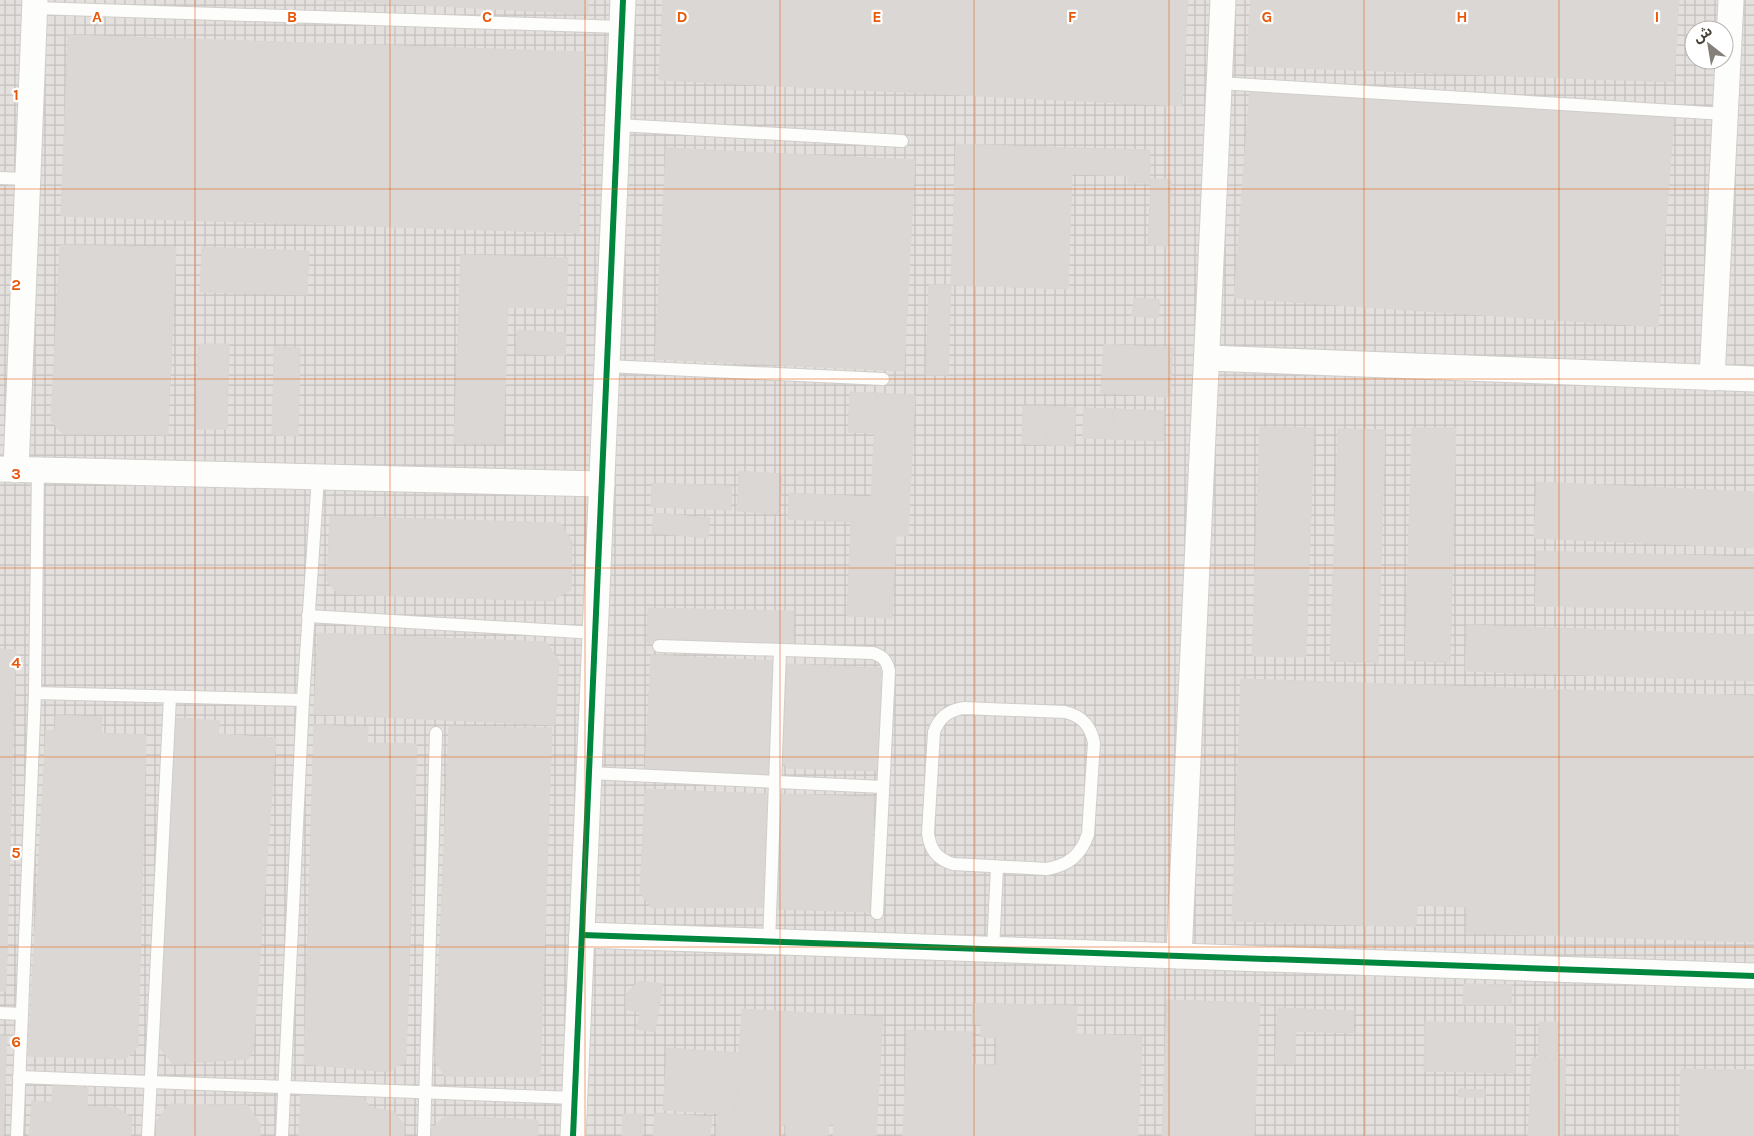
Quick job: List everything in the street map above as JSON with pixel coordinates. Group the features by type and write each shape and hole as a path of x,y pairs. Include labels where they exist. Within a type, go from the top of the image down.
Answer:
{"street":[{"path":"573,1136 623,0"},
{"path":"1179,956 1223,0"},
{"path":"1712,378 1730,0"},
{"path":"35,4 18,470 602,484"},
{"path":"1208,358 1754,379"},
{"path":"582,935 1754,976"}],"lane":[{"path":"35,4 622,27"},
{"path":"1220,83 1725,114"},
{"path":"618,125 902,141"},
{"path":"0,178 28,179"},
{"path":"607,366 883,379"},
{"path":"17,1136 35,693 18,470"},
{"path":"282,1136 303,700 318,477"},
{"path":"308,616 596,633"},
{"path":"659,646 873,653 880,655 884,659 889,671 877,913"},
{"path":"769,942 780,650"},
{"path":"35,693 303,700"},
{"path":"148,1136 170,697"},
{"path":"964,708 1074,714 1089,726 1093,734 1094,743 1088,834 1084,845 1069,862 1058,867 1047,869 997,867 954,864 943,861 934,854 929,844 934,732 937,724 948,713 955,709 964,708"},
{"path":"424,1136 436,733"},
{"path":"589,773 883,787"},
{"path":"993,950 997,867"},
{"path":"0,1013 22,1014"},
{"path":"19,1076 575,1098"}],"shaded area":[{"path":"0,0 1754,0 1754,1136 0,1136"}],"building":[{"path":"324,0 588,0 588,14"},
{"path":"663,0 1188,0 1182,106 659,80"},
{"path":"1251,0 1679,0 1674,82 1246,66"},
{"path":"68,35 585,52 579,233 61,216"},
{"path":"1250,87 1674,117 1658,327 1234,298"},
{"path":"956,144 1073,148 1068,289 951,285"},
{"path":"666,148 915,160 904,371 655,359"},
{"path":"1073,148 1150,150 1150,183 1128,183 1128,176 1073,174"},
{"path":"1151,179 1171,180 1168,246 1148,245"},
{"path":"60,245 176,247 168,435 63,434 51,421"},
{"path":"202,247 309,251 307,295 200,292"},
{"path":"461,255 510,256 503,444 454,443"},
{"path":"510,256 568,258 566,309 508,307"},
{"path":"929,285 951,285 948,375 926,375"},
{"path":"1134,298 1160,300 1158,318 1132,316"},
{"path":"518,330 566,333 565,356 516,353"},
{"path":"198,344 229,344 227,429 196,429"},
{"path":"1104,344 1173,348 1172,360 1103,357"},
{"path":"274,347 300,348 299,399 273,399"},
{"path":"1103,357 1172,360 1170,397 1101,393"},
{"path":"850,392 876,393 874,433 848,432"},
{"path":"876,393 915,395 908,536 896,536 892,618 847,616 851,522 870,523"},
{"path":"273,399 299,399 298,436 272,435"},
{"path":"1023,406 1048,406 1047,445 1022,444"},
{"path":"1048,406 1076,408 1074,446 1047,445"},
{"path":"1084,408 1113,409 1112,427 1083,426"},
{"path":"1113,409 1164,411 1163,441 1112,439"},
{"path":"1083,426 1112,427 1112,439 1083,438"},
{"path":"1260,427 1314,428 1306,657 1252,656"},
{"path":"1412,428 1456,428 1450,663 1405,660"},
{"path":"1338,429 1385,430 1378,663 1330,661"},
{"path":"739,471 782,474 781,495 738,492"},
{"path":"1537,482 1754,492 1754,548 1534,538"},
{"path":"652,483 732,486 731,510 651,507"},
{"path":"738,492 781,495 779,514 737,511"},
{"path":"789,493 871,497 870,523 788,519"},
{"path":"654,513 710,518 708,538 652,533"},
{"path":"330,516 560,523 572,541 571,590 551,601 338,594 327,581"},
{"path":"1537,551 1754,557 1754,611 1535,606"},
{"path":"648,608 794,611 793,645 647,643"},
{"path":"1467,625 1754,635 1754,681 1465,671"},
{"path":"318,633 546,642 559,661 555,725 314,714"},
{"path":"0,649 16,650 15,666 0,665"},
{"path":"651,655 777,661 771,778 645,772"},
{"path":"787,664 881,668 879,771 788,768 782,762"},
{"path":"0,665 15,666 6,991 0,991"},
{"path":"1241,679 1754,696 1754,942 1466,933 1467,907 1417,905 1416,927 1232,921"},
{"path":"56,715 102,717 101,733 146,735 138,1047 126,1059 28,1056 46,730 55,731"},
{"path":"176,718 220,721 218,734 276,738 253,1051 248,1059 173,1064 160,1048"},
{"path":"314,725 368,727 367,743 417,744 406,1061 389,1072 304,1064"},
{"path":"449,726 552,728 540,1077 445,1076 435,1061"},
{"path":"645,789 770,794 767,907 652,908 640,893"},
{"path":"780,794 874,797 870,912 776,909"},
{"path":"639,981 663,984 655,1032 637,1029 640,1012 626,1009 626,994"},
{"path":"1464,984 1512,985 1511,1005 1463,1005"},
{"path":"1167,1000 1260,1003 1254,1136 1162,1136"},
{"path":"973,1003 1077,1006 1076,1034 1142,1036 1138,1136 903,1136 907,1030 973,1032 971,1064 996,1065 997,1038 981,1037 981,1024 972,1024"},
{"path":"1278,1008 1354,1011 1353,1033 1296,1031 1295,1064 1275,1063"},
{"path":"742,1009 883,1017 876,1136 833,1136 834,1125 829,1124 828,1136 786,1136 786,1125 781,1125 781,1136 734,1136"},
{"path":"1425,1022 1515,1024 1515,1073 1424,1071"},
{"path":"1539,1022 1559,1022 1558,1057 1538,1057"},
{"path":"0,1036 7,1036 3,1136 0,1136"},
{"path":"667,1048 740,1053 735,1114 663,1110"},
{"path":"1532,1058 1566,1059 1563,1136 1528,1136"},
{"path":"1681,1069 1754,1070 1754,1136 1679,1136"},
{"path":"53,1085 88,1088 87,1106 117,1108 132,1118 131,1136 29,1136 32,1101 52,1102"},
{"path":"1459,1089 1485,1090 1485,1097 1458,1097"},
{"path":"301,1094 360,1094 371,1108 393,1111 404,1125 404,1136 299,1136"},
{"path":"169,1104 247,1105 260,1123 260,1136 156,1136 157,1121"},
{"path":"655,1113 712,1117 710,1136 653,1136"},
{"path":"718,1113 735,1114 734,1136 716,1136"},
{"path":"623,1114 643,1114 642,1136 622,1136"},
{"path":"445,1116 538,1120 538,1136 431,1136 431,1129"}],"cycle path":[{"path":"573,1136 623,0"},
{"path":"582,935 1754,976"}]}
